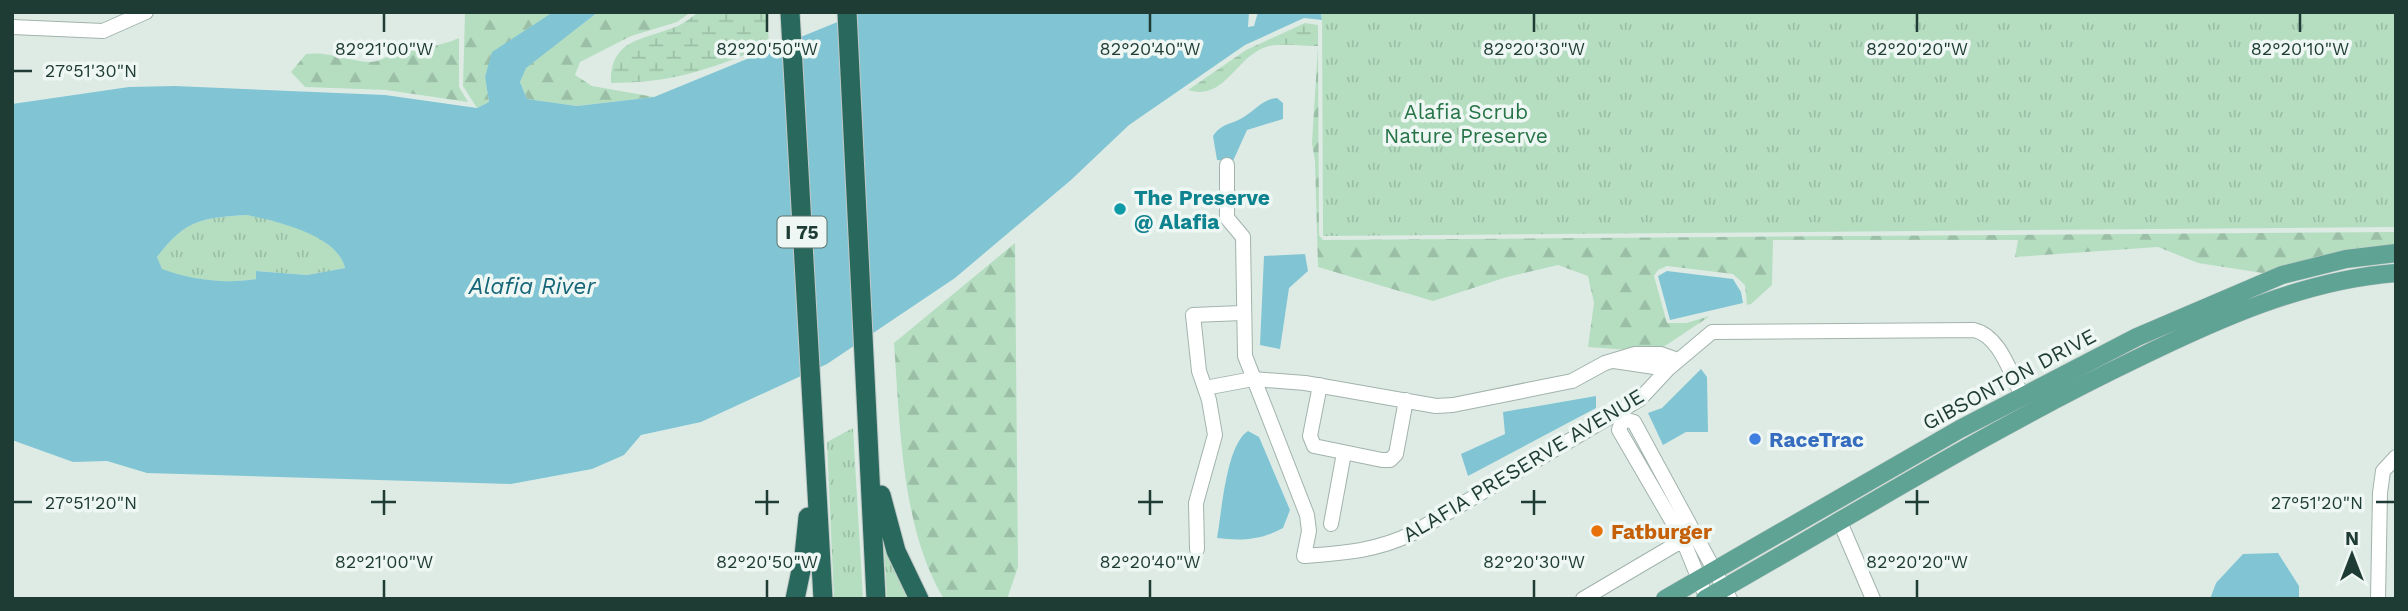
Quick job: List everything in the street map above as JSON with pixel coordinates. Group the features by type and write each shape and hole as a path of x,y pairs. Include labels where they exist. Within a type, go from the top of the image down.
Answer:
{"highway":[{"name":"I 75","path":"790,12 822,599"},
{"name":"I 75","path":"847,12 876,599"},
{"path":"870,453 896,551 919,599"},
{"path":"795,599 804,556 814,458"}],"main road":[{"name":"GIBSONTON DRIVE","path":"1665,599 2022,395 2114,348 2282,275 2338,261 2396,253"},
{"name":"GIBSONTON DRIVE","path":"1706,598 1728,593 1840,522 2031,412 2148,353 2260,304 2332,282 2396,273"},
{"path":"2031,412 2049,393 2086,373 2114,348"},
{"path":"1926,472 1954,448 2012,412 2022,395"}],"street":[{"path":"12,27 103,32 146,12"},
{"path":"1227,166 1227,218 1243,237 1242,313 1245,356 1253,379"},
{"path":"1198,549 1196,503 1215,435 1199,371 1193,315 1242,313"},
{"name":"ALAFIA PRESERVE AVENUE","path":"1253,379 1307,514 1309,531 1304,556 1386,547 1621,415 1712,332 1974,330 1984,333 1994,341 2022,395"},
{"path":"1205,388 1253,379 1320,385 1436,406 1470,402 1572,381 1613,361 1635,354 1661,354 1673,365"},
{"path":"1320,385 1311,441 1319,449 1382,460 1393,458 1399,445 1406,400"},
{"path":"1706,598 1683,540 1619,430 1621,415 1634,422 1728,593"},
{"path":"1331,524 1344,453"},
{"path":"2378,599 2380,493 2384,471 2396,457"},
{"path":"1840,522 1872,599"},
{"path":"1583,599 1683,540"}],"green space":[{"path":"465,12 553,12 493,52 485,77 489,102 477,108 463,86"},
{"path":"598,12 691,12 677,22 631,36 580,62 575,75 592,86 654,97 577,106 527,99 520,82 525,68"},
{"path":"699,12 767,12 769,45 692,73 654,80 611,83 612,68 622,49 640,39 678,26"},
{"name":"Alafia Scrub Nature Preserve","path":"1322,12 2396,12 2396,227 1323,236"},
{"path":"1305,23 1318,25 1318,46 1269,46 1248,58 1212,89 1201,92 1188,90 1246,50"},
{"path":"459,38 459,87 468,102 386,90 305,87 291,72 306,54 373,62 399,52 443,44"},
{"path":"1318,46 1319,235 1323,240 2396,232 2396,247 2269,274 2198,263 2158,247 2015,257 2018,240 1773,240 1772,285 1751,304 1747,305 1745,285 1733,274 1667,266 1658,270 1654,276 1667,323 1686,323 1710,316 1656,352 1588,347 1594,303 1588,276 1558,265 1507,277 1433,301 1318,267 1315,161 1312,143"},
{"path":"247,215 289,225 319,238 340,256 345,268 307,275 257,271 256,279 232,281 196,279 162,270 157,257 167,244 186,228 218,217"},
{"path":"1015,243 1018,567 1007,599 944,599 919,541 911,508 901,441 894,343"},
{"path":"853,428 863,599 834,599 827,442"},
{"path":"889,541 915,599 887,599 884,544"}],"water":[{"name":"Alafia River","path":"553,12 598,12 526,68 520,82 527,99 577,106 654,97 862,12 1249,12 1248,27 1254,26 1258,12 1321,12 1322,20 1304,18 1245,45 1129,125 1071,180 955,278 827,364 701,422 641,435 624,455 592,469 511,484 147,473 107,461 73,462 12,440 12,104 129,87 175,86 385,95 477,108 489,102 485,77 492,52","holes":["247,215 289,226 319,238 340,256 345,268 307,275 256,271 256,279 232,281 196,278 162,269 157,257 167,244 186,228 218,217"]},
{"path":"1277,98 1283,103 1283,119 1247,130 1233,161 1217,160 1213,136 1216,132 1263,103"},
{"path":"1305,254 1308,271 1289,288 1280,349 1260,345 1264,256"},
{"path":"1667,271 1733,279 1741,292 1743,303 1670,320 1658,276"},
{"path":"1701,369 1707,377 1708,432 1686,432 1663,445 1648,413 1662,408"},
{"path":"1596,396 1596,408 1468,476 1461,454 1505,434 1503,412"},
{"path":"1248,431 1259,437 1290,510 1283,528 1275,532 1251,539 1217,538 1230,464 1241,439"},
{"path":"2278,553 2299,586 2299,599 2210,599 2216,583 2243,554"}],"place":[{"name":"The Preserve @ Alafia","path":"1120,209"},
{"name":"RaceTrac","path":"1755,439"},
{"name":"Fatburger","path":"1597,531"}]}
